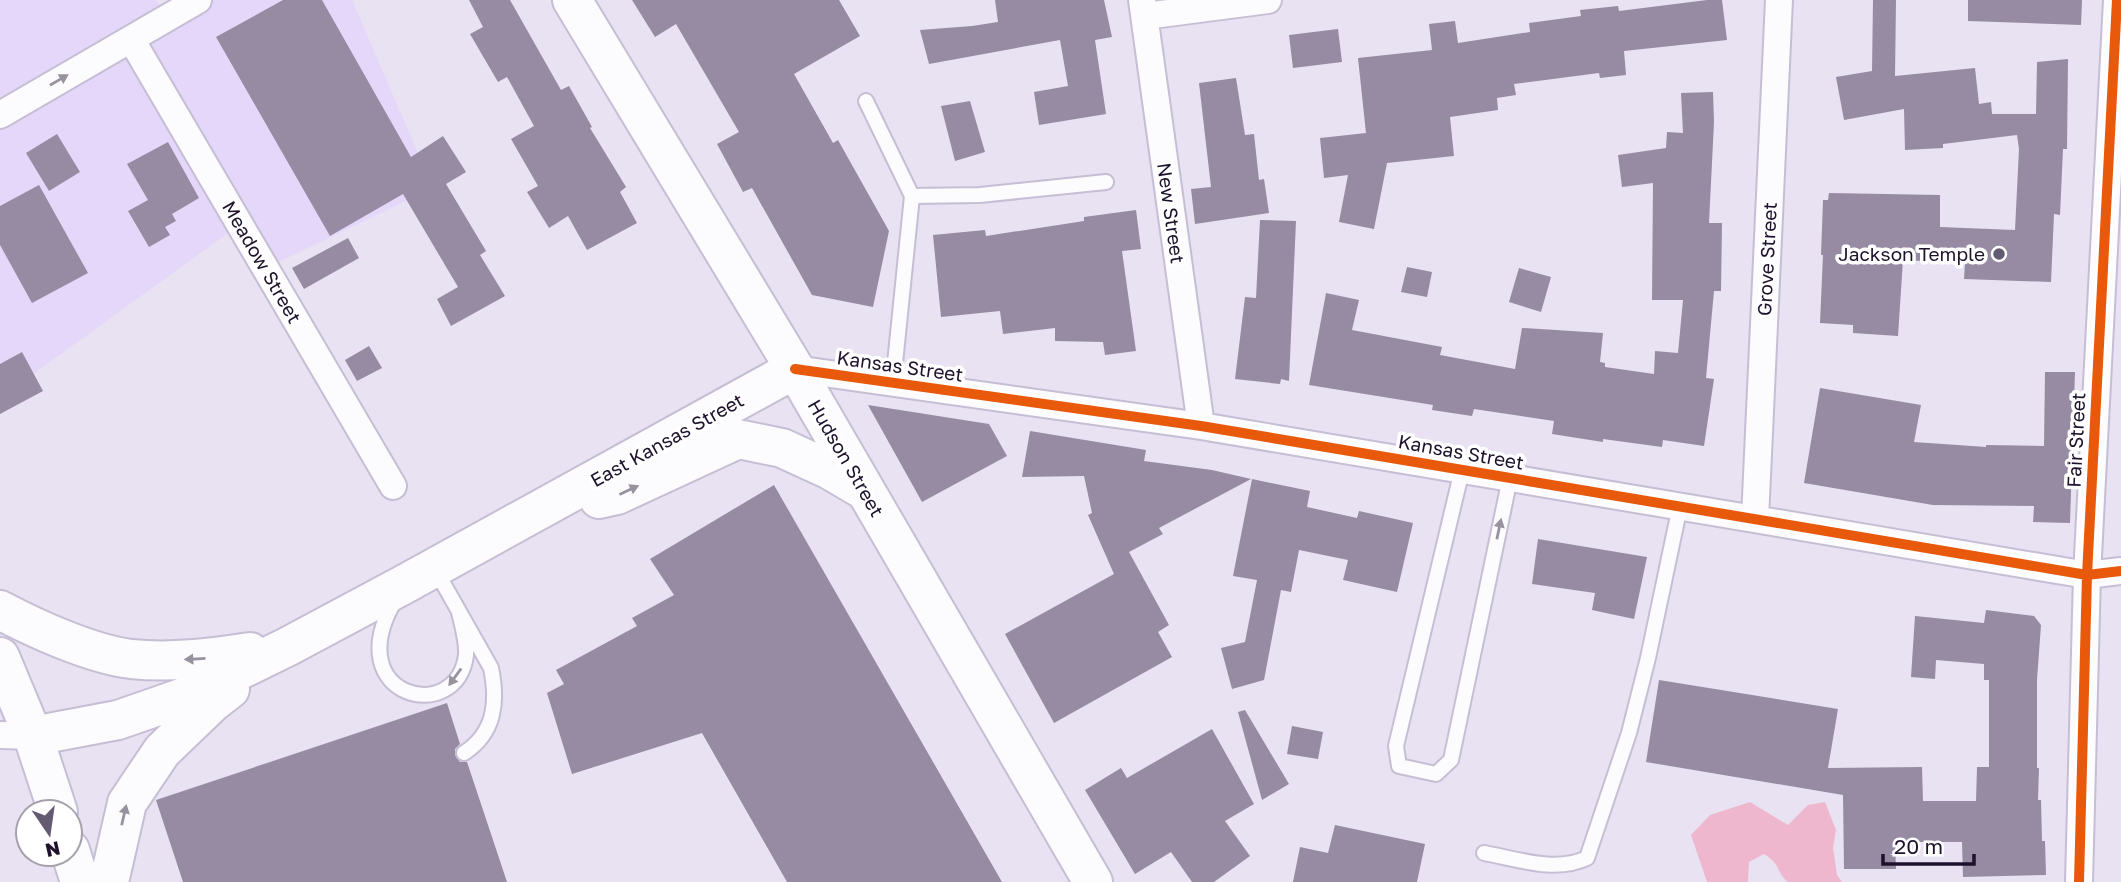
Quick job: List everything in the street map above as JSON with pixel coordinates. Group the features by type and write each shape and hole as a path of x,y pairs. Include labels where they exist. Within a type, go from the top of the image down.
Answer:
{"main road":[{"name":"Hudson Street","path":"572,0 794,369 1086,873"},
{"name":"East Kansas Street","path":"17,735 118,720 187,696 287,647 419,576 794,369"},
{"name":"East Kansas Street","path":"539,510 617,495 738,439 782,448 830,470 864,490"},
{"name":"East Kansas Street","path":"0,610 38,629 83,646 130,659 197,660 287,647"},
{"name":"East Kansas Street","path":"109,882 127,803 162,751 212,703 287,647"},
{"path":"0,657 17,735 51,798"}],"street":[{"path":"0,115 198,0"},
{"path":"1143,8 1268,0"},
{"name":"Grove Street","path":"1755,519 1779,0"},
{"name":"Fair Street","path":"2079,882 2087,575 2113,235 2117,0"},
{"name":"New Street","path":"1143,8 1200,426"},
{"name":"Meadow Street","path":"131,39 393,486"},
{"name":"Kansas Street","path":"794,369 1200,426 2087,575 2121,571"}],"lane":[{"path":"866,101 912,196 893,383"},
{"path":"912,196 980,195 1106,182"},
{"path":"1462,470 1396,746 1399,766 1436,774 1451,760 1510,478"},
{"path":"1485,853 1538,864 1573,865 1587,858 1629,733 1680,506"},
{"path":"459,612 466,655 461,671 449,686 432,695 414,695 399,688 387,676 381,663 378,642 382,622 419,576 459,612 491,668 495,700 488,729 480,741 464,754"}],"shaded area":[{"path":"0,0 156,0 161,7 173,0 352,0 433,188 266,268 242,223 0,398"},
{"path":"1750,802 1788,825 1808,805 1825,802 1836,830 1833,848 1837,875 1842,882 1788,882 1774,861 1764,854 1749,862 1748,882 1707,882 1691,835 1710,815"}],"building":[{"path":"283,0 322,0 411,157 443,136 466,172 446,184 486,251 480,255 505,296 451,326 437,299 458,287 403,194 330,236 216,37"},
{"path":"469,0 510,0 561,90 569,86 592,127 590,128 626,187 620,192 637,223 587,250 568,216 549,228 527,192 538,186 511,139 534,126 507,77 498,82 470,34 483,27"},
{"path":"632,0 839,0 860,36 794,74 833,143 838,140 889,231 873,307 812,295 752,188 743,192 717,144 739,132 676,24 655,37"},
{"path":"995,0 1104,0 1112,37 1095,40 1106,114 1039,125 1034,92 1068,86 1060,40 929,64 920,30 998,22"},
{"path":"1722,0 1727,40 1624,51 1626,75 1600,78 1599,73 1514,84 1516,95 1497,98 1498,110 1450,117 1454,156 1387,163 1374,229 1339,222 1348,175 1324,178 1320,138 1366,133 1358,58 1432,50 1429,24 1455,21 1458,43 1530,32 1529,23 1581,16 1580,10 1618,6 1619,11"},
{"path":"1873,0 1896,0 1895,76 1975,68 1979,104 1991,102 1992,114 2036,114 2037,62 2068,59 2067,149 2063,149 2060,215 2054,214 2051,282 1964,279 1965,263 1903,260 1898,336 1853,333 1853,325 1820,323 1823,200 1828,200 1829,193 1940,195 1940,227 2015,230 2019,149 2017,135 1943,144 1943,148 1905,150 1904,109 1844,120 1836,77 1872,71"},
{"path":"1968,0 2082,0 2081,25 1968,21"},
{"path":"1338,29 1342,62 1293,68 1289,35"},
{"path":"1236,78 1245,135 1254,134 1259,180 1264,179 1269,213 1195,224 1191,189 1211,187 1199,83"},
{"path":"1713,92 1709,223 1722,223 1721,291 1714,291 1706,378 1714,379 1704,446 1663,440 1662,447 1603,439 1603,442 1552,434 1554,421 1474,409 1472,416 1432,410 1433,405 1309,385 1326,293 1359,300 1352,330 1442,347 1440,355 1515,369 1522,328 1603,333 1600,362 1605,363 1605,367 1654,374 1655,351 1678,353 1683,300 1652,300 1653,183 1622,187 1618,155 1666,148 1667,132 1683,133 1681,93"},
{"path":"970,101 985,152 955,161 941,106"},
{"path":"57,134 80,172 49,191 26,153"},
{"path":"168,142 199,198 172,214 176,221 165,227 170,235 149,247 128,211 148,200 127,164"},
{"path":"39,185 88,273 32,303 0,245 0,206"},
{"path":"1136,210 1141,249 1122,251 1136,351 1105,355 1103,342 1055,341 1055,328 1003,334 1000,311 941,317 933,235 985,230 986,236"},
{"path":"1260,220 1296,221 1289,381 1281,379 1280,384 1235,379 1245,297 1256,298"},
{"path":"348,238 359,258 304,289 292,268"},
{"path":"1407,267 1432,272 1427,297 1401,292"},
{"path":"1519,268 1551,277 1541,312 1509,302"},
{"path":"369,346 382,368 357,381 345,360"},
{"path":"22,352 43,391 0,414 0,364"},
{"path":"2045,372 2075,372 2070,523 2033,522 2034,506 1933,505 1804,483 1820,388 1921,405 1914,442 1986,447 2044,446"},
{"path":"868,405 989,424 1007,456 922,502"},
{"path":"1030,431 1146,450 1144,461 1212,470 1251,479 1159,528 1163,534 1129,552 1169,625 1158,632 1172,657 1054,723 1005,634 1114,574 1088,515 1092,513 1084,476 1022,477"},
{"path":"1252,479 1310,491 1307,507 1357,518 1359,511 1413,523 1397,592 1343,580 1348,560 1299,550 1291,592 1281,590 1264,680 1232,689 1221,648 1245,642 1257,580 1233,576"},
{"path":"774,485 1002,882 787,882 702,733 572,774 547,693 564,684 556,670 637,626 632,618 674,595 650,559"},
{"path":"1538,539 1647,557 1634,619 1592,610 1595,593 1532,584"},
{"path":"1986,610 2034,616 2041,625 2037,680 2037,768 2046,875 1963,877 1962,842 1895,842 1896,869 1844,869 1843,795 1646,762 1659,680 1838,709 1828,768 1922,767 1923,801 1976,801 1977,767 1989,767 1989,680 1984,680 1984,664 1936,660 1935,679 1911,677 1915,616 1984,623"},
{"path":"447,703 460,744 455,749 455,755 460,762 467,762 507,882 183,882 156,800"},
{"path":"1245,710 1289,784 1262,800 1238,712"},
{"path":"1292,726 1323,732 1318,759 1287,754"},
{"path":"1212,729 1254,804 1225,821 1250,856 1214,882 1192,882 1171,852 1135,874 1085,790 1121,768 1127,778"},
{"path":"1335,825 1425,844 1417,882 1293,882 1300,847 1328,853"}],"cycle path":[{"path":"2079,882 2087,575 2117,0"},
{"path":"795,369 1201,426 2087,575 2121,571"}],"place":[{"name":"Jackson Temple","path":"1999,254"}]}
